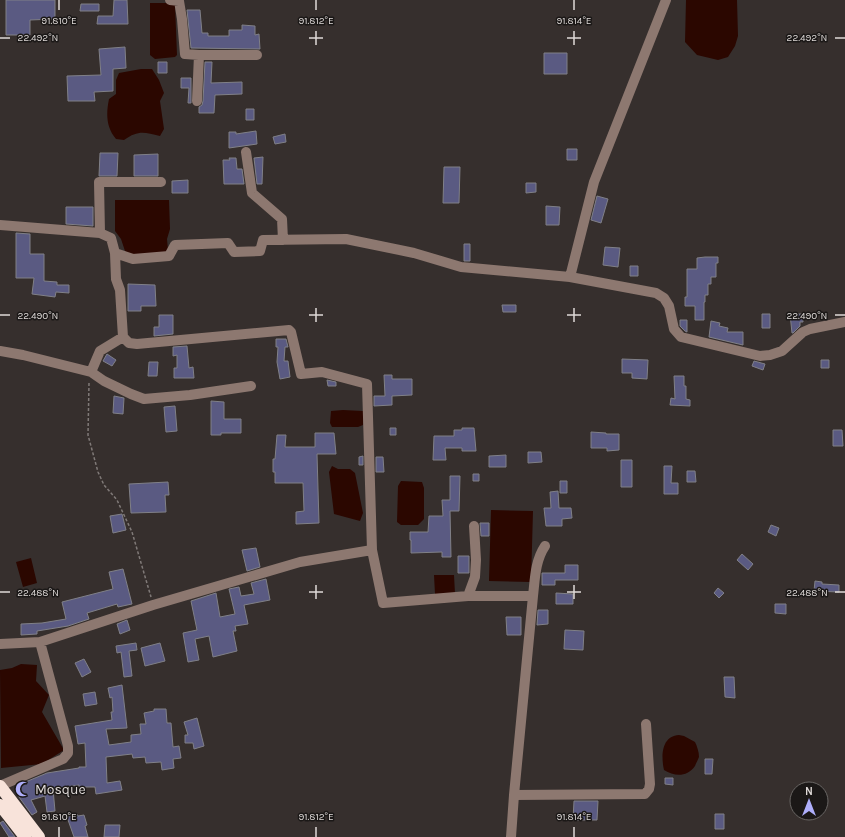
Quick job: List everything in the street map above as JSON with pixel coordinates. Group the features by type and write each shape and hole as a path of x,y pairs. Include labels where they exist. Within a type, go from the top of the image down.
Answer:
{"highway":[{"path":"0,786 39,837"},
{"path":"0,805 25,837"}],"street":[{"path":"170,0 179,1 185,54 257,55"},
{"path":"570,277 594,182 666,0"},
{"path":"197,101 199,55"},
{"path":"246,152 252,193 282,220 283,240"},
{"path":"100,233 99,182 161,182"},
{"path":"0,225 100,233 111,238 115,253 116,279 120,290 123,338 129,343 137,344 289,330 291,332 301,374 322,372 367,384 372,550 383,602 468,596 533,596"},
{"path":"115,253 133,259 169,256 175,245 228,243 234,252 260,251 263,240 346,239 414,253 461,267 570,277 656,293 664,298 669,306 674,329 681,337 760,356 770,355 782,351 803,332 810,329 845,322"},
{"path":"91,372 100,351 123,338"},
{"path":"0,351 23,355 91,372 104,381 144,399 190,395 251,386"},
{"path":"468,596 475,577 476,560 474,526"},
{"path":"511,837 533,596 540,553 545,546"},
{"path":"0,644 40,642 153,605 300,562 372,550"},
{"path":"0,786 63,759 68,753 68,746 40,642"},
{"path":"514,795 645,794 649,789 650,784 646,724"}],"path":[{"path":"91,372 88,388 88,435 98,472 104,485 117,500 132,532 153,605"}],"shaded area":[{"path":"686,0 737,0 738,36 735,46 728,57 718,60 697,55 685,42"},
{"path":"150,3 168,3 175,5 177,55 175,57 155,59 150,55"},
{"path":"141,69 152,69 159,80 164,93 160,101 164,129 160,136 137,133 124,140 116,139 110,130 108,120 107,110 109,99 116,94 116,80 119,73"},
{"path":"115,200 169,200 170,229 167,239 168,250 162,254 130,255 125,251 121,239 115,231"},
{"path":"331,411 363,411 363,425 358,427 332,427 330,423"},
{"path":"332,466 338,469 350,469 355,473 363,513 360,521 334,514 329,472"},
{"path":"401,481 422,482 424,488 424,519 418,525 401,525 397,522 398,486"},
{"path":"491,510 533,511 531,582 489,581"},
{"path":"31,558 37,583 23,587 16,562"},
{"path":"434,575 454,575 455,594 435,594"},
{"path":"21,664 37,665 36,681 49,695 42,712 64,750 42,764 1,768 0,670 12,668"},
{"path":"679,735 695,742 699,757 692,770 685,774 677,775 664,770 663,753 669,739 673,736"}],"building":[{"path":"6,0 55,0 55,19 30,20 30,35 6,35"},
{"path":"114,0 127,0 128,24 97,24 98,16 113,16"},
{"path":"81,4 99,4 99,11 80,11"},
{"path":"187,10 200,10 202,33 208,33 208,36 229,36 229,30 242,30 242,25 255,26 255,35 259,34 260,49 191,48"},
{"path":"125,47 126,68 113,69 113,91 94,92 95,101 68,101 67,76 101,75 99,49"},
{"path":"544,53 567,53 567,74 544,74"},
{"path":"158,62 167,62 167,73 158,73"},
{"path":"205,62 212,62 211,83 242,82 242,94 215,95 214,113 199,113 199,107 202,105 203,101"},
{"path":"181,78 191,78 191,103 188,103 189,88 181,88"},
{"path":"246,109 254,109 254,120 246,120"},
{"path":"256,131 257,144 229,148 229,132 236,132 236,134"},
{"path":"285,134 286,142 275,144 273,137"},
{"path":"567,149 577,149 577,160 567,160"},
{"path":"100,153 118,153 117,176 99,176"},
{"path":"158,154 158,176 134,176 134,155"},
{"path":"263,157 262,184 257,184 254,158"},
{"path":"229,158 236,158 237,169 242,169 244,184 224,184 223,160 230,160"},
{"path":"444,167 460,167 459,203 443,203"},
{"path":"188,180 188,193 172,193 172,181"},
{"path":"526,183 536,183 536,192 526,193"},
{"path":"597,196 608,199 601,223 591,220"},
{"path":"546,206 560,207 559,225 546,225"},
{"path":"66,207 93,207 93,226 66,224"},
{"path":"16,233 30,234 30,254 44,254 44,281 57,282 57,285 69,285 69,293 56,292 55,297 32,294 34,278 16,278"},
{"path":"464,244 470,244 470,261 464,261"},
{"path":"605,247 620,248 618,267 603,265"},
{"path":"718,257 718,263 716,263 716,277 711,277 711,284 708,284 708,295 705,295 704,302 704,320 695,320 695,306 685,306 685,297 687,297 687,269 697,269 697,258"},
{"path":"630,266 638,266 638,276 630,276"},
{"path":"128,284 155,285 156,306 141,306 141,311 128,311"},
{"path":"502,305 516,305 516,312 503,312"},
{"path":"762,314 770,314 770,328 762,328"},
{"path":"790,314 803,314 803,322 800,322 800,326 793,333 792,333"},
{"path":"159,315 173,315 173,334 154,336 154,327 159,327"},
{"path":"680,320 687,320 687,332 680,326"},
{"path":"711,321 720,323 719,326 728,328 727,332 743,332 743,345 709,337"},
{"path":"276,339 286,339 288,347 285,347 284,361 288,361 290,377 280,379 277,362 278,347 276,347"},
{"path":"187,346 189,368 193,367 194,378 174,378 174,368 177,368 177,355 173,356 173,347"},
{"path":"107,354 116,360 112,366 103,361"},
{"path":"622,359 648,360 647,379 632,378 632,373 622,373"},
{"path":"821,360 829,360 829,368 821,368"},
{"path":"754,361 765,364 763,370 752,366"},
{"path":"149,362 158,362 157,376 148,376"},
{"path":"384,375 392,375 392,379 412,379 412,395 392,396 392,405 374,406 374,396 385,396"},
{"path":"674,376 684,376 686,399 690,400 690,406 670,405 671,398 675,399"},
{"path":"327,380 336,382 336,386 328,386"},
{"path":"114,396 124,398 123,414 113,413"},
{"path":"211,401 224,402 224,419 241,419 241,433 221,433 221,435 211,435"},
{"path":"175,406 177,431 166,432 164,407"},
{"path":"390,428 396,428 396,435 390,435"},
{"path":"462,428 474,428 476,451 462,451 462,448 445,448 446,460 433,460 434,436 454,436 454,430 462,430"},
{"path":"833,430 842,430 843,446 833,446"},
{"path":"591,432 619,434 619,450 607,451 607,448 591,448"},
{"path":"315,433 334,433 336,454 317,454 319,523 296,524 296,512 304,511 303,483 275,483 273,459 275,459 277,435 286,435 285,447 315,447"},
{"path":"528,452 541,452 542,462 528,463"},
{"path":"506,455 506,467 489,467 489,456"},
{"path":"363,456 363,465 359,465 359,457"},
{"path":"376,457 383,457 384,472 376,472"},
{"path":"621,460 632,460 632,487 621,487"},
{"path":"664,466 672,466 671,483 678,483 678,494 664,494"},
{"path":"687,471 695,471 696,482 687,482"},
{"path":"473,474 479,474 479,481 473,481"},
{"path":"450,476 460,476 459,511 450,511 451,557 442,557 442,552 411,553 410,532 428,532 429,516 443,516 442,500 450,500"},
{"path":"560,481 567,481 567,493 560,493"},
{"path":"168,482 169,495 165,495 166,512 131,513 129,484"},
{"path":"558,491 559,508 571,508 572,518 562,519 562,526 546,526 544,508 551,508 550,492"},
{"path":"122,514 126,530 113,533 110,516"},
{"path":"480,523 489,523 489,536 481,536"},
{"path":"771,525 779,528 776,536 768,532"},
{"path":"256,548 260,567 247,571 242,550"},
{"path":"742,554 753,564 748,570 737,560"},
{"path":"458,556 469,556 469,573 458,573"},
{"path":"565,565 578,565 578,580 555,580 555,585 542,585 542,573 565,573"},
{"path":"123,569 132,604 118,607 117,604 87,613 89,619 68,626 37,631 37,634 21,635 21,624 42,623 66,619 62,602 113,589 109,572"},
{"path":"266,579 270,600 244,605 248,624 235,626 236,631 233,631 237,651 213,657 209,636 195,639 199,660 188,662 183,633 197,630 191,601 216,593 220,617 235,614 229,589 239,587 241,596 254,594 251,583"},
{"path":"815,581 822,582 822,584 839,585 839,592 814,591"},
{"path":"718,588 724,593 719,598 714,593"},
{"path":"556,593 573,594 573,604 556,604"},
{"path":"775,604 786,604 786,614 775,613"},
{"path":"538,610 548,610 548,624 537,625"},
{"path":"506,617 521,617 521,635 507,635"},
{"path":"127,620 130,630 120,634 117,624"},
{"path":"565,630 584,631 583,650 564,649"},
{"path":"136,643 137,650 129,651 132,676 124,677 121,652 117,653 116,646"},
{"path":"160,643 165,661 145,666 141,648"},
{"path":"84,659 91,672 82,677 75,663"},
{"path":"724,677 734,677 735,698 725,697"},
{"path":"122,685 127,728 106,729 109,745 131,742 131,735 141,734 140,724 146,724 144,713 154,711 154,709 166,709 167,723 171,723 173,747 179,746 181,758 173,759 174,768 162,770 161,762 146,763 145,757 133,758 132,754 106,757 107,783 120,781 122,790 96,794 95,787 79,787 79,785 53,789 55,811 47,812 45,796 31,800 37,812 32,815 19,797 16,786 47,773 86,767 85,743 78,744 75,726 112,720 112,697 110,698 108,688"},
{"path":"95,692 97,704 85,706 83,694"},
{"path":"197,718 204,746 194,749 193,743 185,743 185,735 188,735 184,722"},
{"path":"705,759 713,759 712,774 705,774"},
{"path":"665,778 673,778 673,785 665,784"},
{"path":"574,801 598,801 597,820 573,820"},
{"path":"77,814 78,816 84,815 88,837 74,837 67,817"},
{"path":"715,814 724,814 724,829 715,829"},
{"path":"3,821 15,837 9,837 0,823"},
{"path":"105,825 120,825 119,837 104,837"}],"place":[{"name":"Mosque","path":"23,789"}]}
